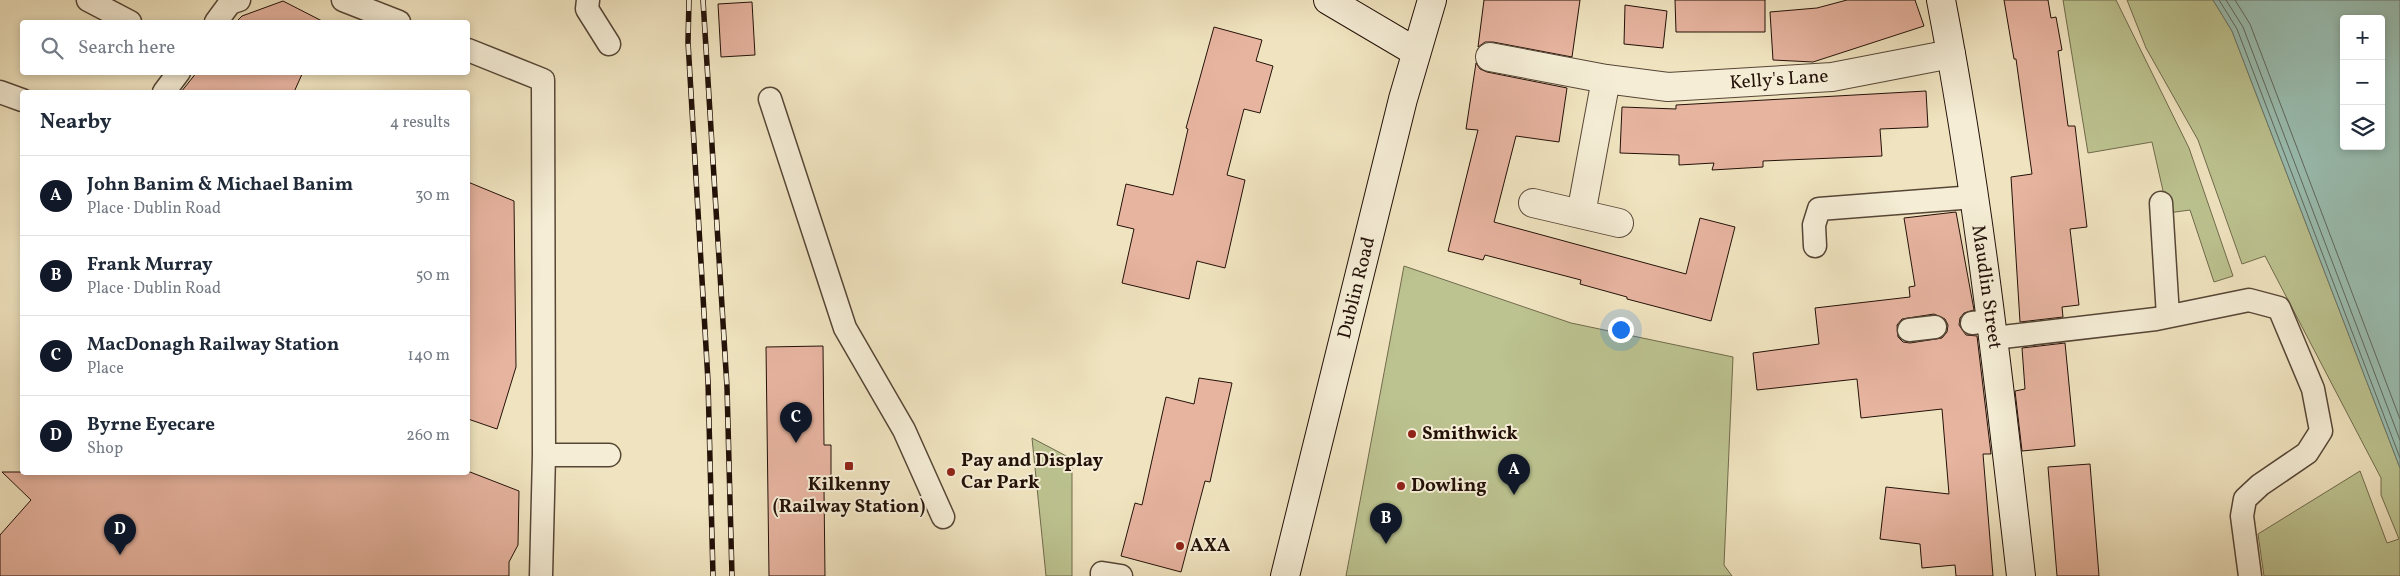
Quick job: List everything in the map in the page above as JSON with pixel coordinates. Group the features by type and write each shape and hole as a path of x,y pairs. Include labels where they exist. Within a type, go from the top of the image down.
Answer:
{"street":[{"path":"1328,0 1416,52"},
{"name":"Dublin Road","path":"1285,576 1416,52 1432,0"},
{"name":"Maudlin Street","path":"1941,0 1974,197 1985,327 2021,576"},
{"name":"Kelly's Lane","path":"1490,57 1606,79 1668,87 1832,77 1951,54"},
{"path":"1581,214 1606,79"},
{"path":"1533,203 1618,223"}],"lane":[{"path":"88,0 126,20"},
{"path":"217,20 230,3 239,0"},
{"path":"343,0 394,20"},
{"path":"588,0 588,9 609,44"},
{"path":"470,51 543,80 544,455 541,576"},
{"path":"166,90 177,75"},
{"path":"0,92 20,99"},
{"path":"770,98 845,328 904,430 943,517"},
{"path":"1815,246 1814,225 1819,209 1974,197"},
{"path":"2161,203 2168,316"},
{"path":"1985,327 2168,316 2249,300 2279,308 2313,389 2321,431 2307,453 2260,485 2246,499 2242,516 2250,576"},
{"path":"1909,330 1935,327"},
{"path":"544,455 608,456"},
{"path":"1102,576 1102,573 1120,576"}],"green space":[{"path":"2063,0 2116,0 2189,148 2233,276 2214,282 2190,210 2168,213 2152,142 2088,153"},
{"path":"2127,0 2213,0 2232,31 2400,468 2400,576 2264,576 2258,534 2360,471 2387,543 2399,539 2381,495 2381,478 2265,256 2242,264 2198,140 2146,48"},
{"path":"1404,266 1571,323 1733,357 1724,565 1732,576 1346,576"},
{"path":"1032,438 1072,459 1072,576 1046,576"}],"water":[{"path":"2213,0 2400,0 2400,468 2232,31"}],"building":[{"path":"1484,0 1580,0 1572,57 1493,42 1485,42 1478,47"},
{"path":"1675,0 1765,0 1765,32 1676,32"},
{"path":"1847,0 1915,0 1924,26 1813,62 1773,60 1770,12 1817,8"},
{"path":"2004,0 2048,0 2051,18 2056,17 2062,50 2058,51 2068,126 2075,126 2087,227 2070,229 2079,305 2062,307 2063,317 2020,322 2011,177 2032,174 2016,59 2014,59"},
{"path":"283,1 320,20 238,20 242,16"},
{"path":"752,2 755,55 721,57 718,4"},
{"path":"1625,5 1667,11 1663,48 1624,44"},
{"path":"1214,27 1262,40 1256,61 1273,66 1260,113 1244,109 1227,175 1245,180 1225,268 1197,261 1189,299 1122,283 1134,229 1117,225 1126,184 1173,195 1188,129 1186,128"},
{"path":"1476,63 1480,69 1487,72 1567,88 1559,142 1516,136 1494,222 1686,274 1700,218 1735,227 1711,321 1627,299 1627,297 1580,284 1581,280 1485,255 1483,260 1448,251 1478,130 1466,129"},
{"path":"195,75 302,75 295,90 183,90"},
{"path":"1926,91 1928,127 1880,129 1882,156 1763,161 1763,167 1712,170 1714,163 1679,165 1679,155 1620,153 1622,107 1676,109 1676,105"},
{"path":"470,183 514,201 516,367 497,429 470,420"},
{"path":"1956,212 1974,310 1964,313 1960,318 1959,325 1966,335 1977,336 1991,454 1983,454 1993,576 1956,576 1955,565 1922,568 1920,544 1880,539 1886,487 1949,494 1942,409 1861,418 1857,379 1757,390 1753,353 1819,344 1815,308 1910,297 1909,287 1915,286 1904,218","holes":["1934,314 1945,319 1948,325 1947,332 1942,338 1910,343 1903,342 1898,337 1897,325 1902,319"]},
{"path":"2065,343 2075,446 2022,451 2015,391 2025,389 2022,348"},
{"path":"823,346 824,445 831,445 831,488 824,488 825,576 769,576 766,347"},
{"path":"1199,378 1232,383 1210,482 1205,481 1181,572 1121,556 1135,503 1142,505 1166,397 1194,404"},
{"path":"2090,464 2099,576 2057,576 2048,467"},
{"path":"2,472 20,472 20,475 470,475 470,472 519,491 518,545 509,562 509,576 0,576 0,535 31,500"}],"railway":[{"path":"689,0 688,42 708,381 713,576"},
{"path":"703,0 727,387 732,576"}],"place":[{"name":"Smithwick","path":"1412,434"},
{"name":"MacDonagh Railway Station","path":"796,443"},
{"name":"Kilkenny (Railway Station)","path":"849,466"},
{"name":"Pay and Display Car Park","path":"951,472"},
{"name":"Dowling","path":"1401,486"},
{"name":"John Banim & Michael Banim","path":"1514,495"},
{"name":"Frank Murray","path":"1386,544"},
{"name":"AXA","path":"1180,546"},
{"name":"Byrne Eyecare","path":"120,555"}]}
